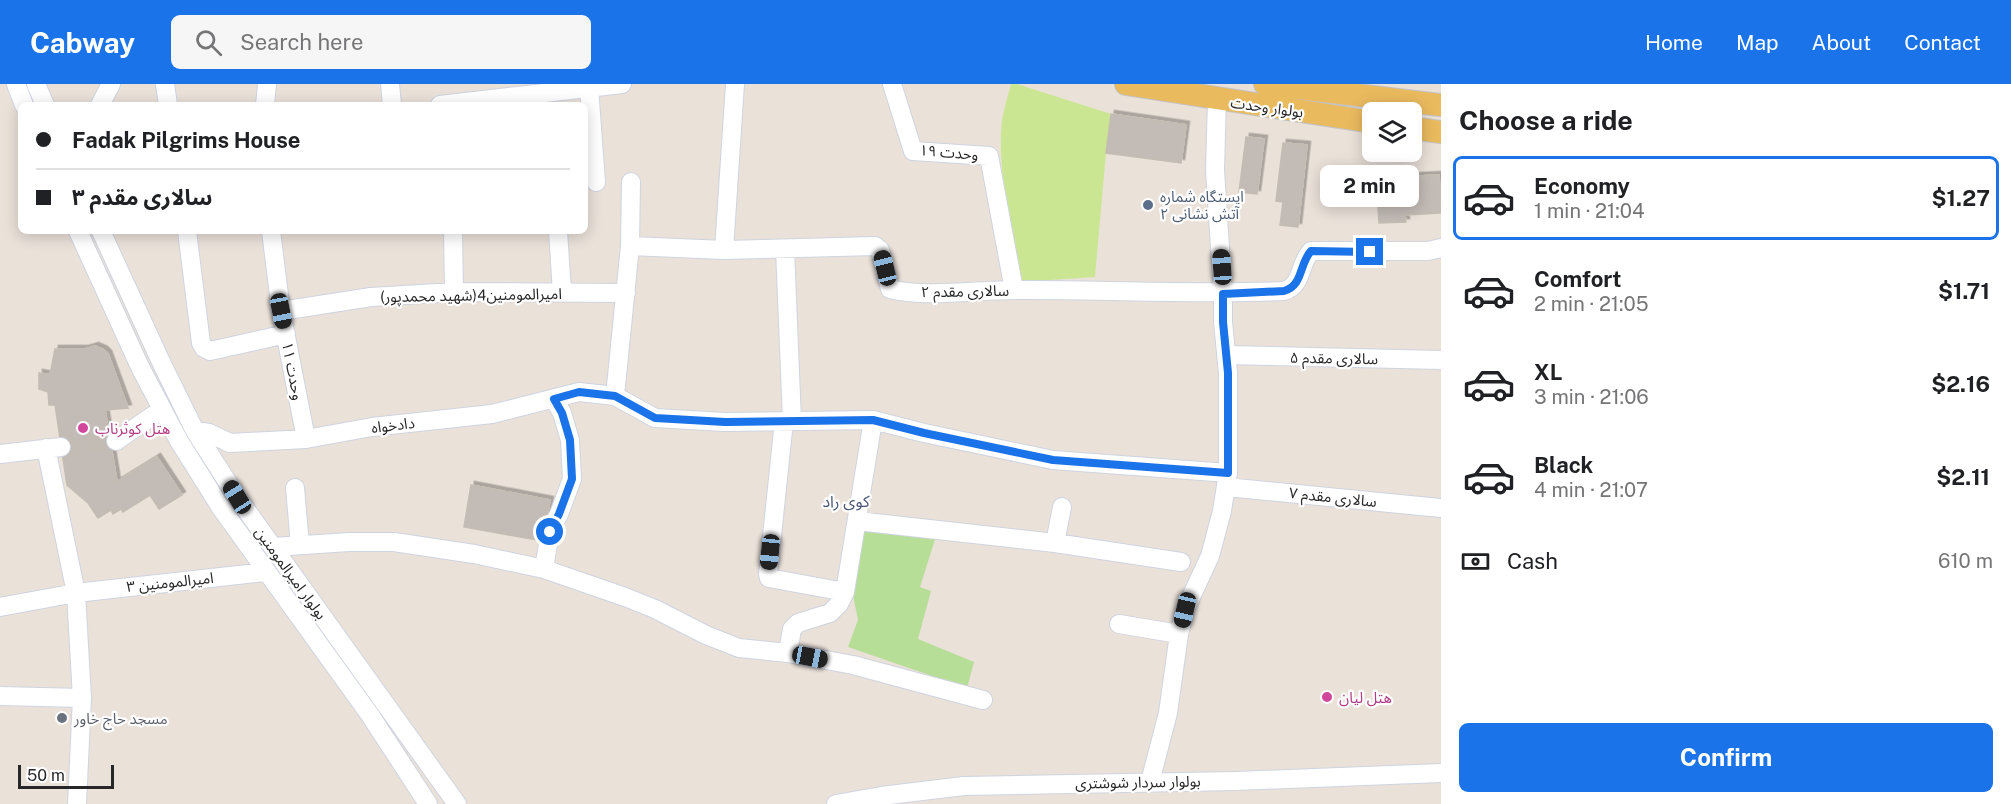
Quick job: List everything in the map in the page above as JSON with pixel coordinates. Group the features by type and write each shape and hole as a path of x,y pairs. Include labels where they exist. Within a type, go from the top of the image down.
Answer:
{"main road":[{"name":"بولوار وحدت","path":"1126,84 1217,100 1362,121"},
{"name":"بولوار وحدت","path":"1265,84 1441,105"},
{"path":"1422,129 1441,132"}],"street":[{"path":"16,84 23,102"},
{"path":"36,84 44,102"},
{"path":"102,102 111,84"},
{"path":"165,84 168,102"},
{"path":"265,102 267,84"},
{"path":"390,84 392,102"},
{"path":"724,250 735,84"},
{"name":"وحدت ۱۹","path":"892,84 913,151 989,156 1014,290"},
{"path":"470,102 550,94 606,85 596,182"},
{"path":"1150,782 1168,713 1179,634 1185,610 1210,556 1222,511 1227,480 1228,373 1215,170 1217,100"},
{"path":"615,396 630,246 631,182"},
{"name":"بولوار امیرالمومنین","path":"79,234 161,410 221,508 370,715 428,804"},
{"name":"بولوار امیرالمومنین","path":"102,234 195,431 273,547 457,804"},
{"path":"187,234 201,343 204,348 210,351 286,334"},
{"name":"وحدت ۱۱","path":"271,234 281,311 306,439"},
{"path":"453,234 454,292"},
{"path":"558,234 562,292"},
{"name":"سالاری مقدم ۲","path":"630,246 724,250 878,247 892,290 1223,294 1292,289 1311,251 1416,252 1441,248"},
{"path":"785,249 788,421 768,573 769,578 845,592"},
{"name":"امیرالمومنین4(شهید محمدپور)","path":"281,311 372,297 454,292 626,293"},
{"name":"سالاری مقدم ۵","path":"1227,355 1441,360"},
{"name":"دادخواه","path":"230,443 306,439 372,427 492,414 579,392 615,396"},
{"name":"سالاری مقدم ۷","path":"615,396 655,418 725,422 873,420 1053,460 1441,508"},
{"path":"544,569 550,532 572,479 570,440 562,413 554,399"},
{"path":"116,441 161,410"},
{"path":"788,653 792,629 798,623 830,613 839,604 845,592 873,420"},
{"path":"195,431 209,433 230,443 220,454 223,475"},
{"path":"0,453 53,448 76,592 82,698 76,804"},
{"path":"295,488 300,545"},
{"path":"1055,543 1062,507"},
{"path":"857,521 1055,543 1181,562"},
{"path":"273,547 349,542 394,542 544,569 655,609 706,635 739,648 788,653 853,665 983,700"},
{"name":"امیرالمومنین ۳","path":"0,607 76,592 265,572"},
{"path":"1119,624 1179,634"},
{"path":"0,696 82,698"},
{"name":"بولوار سردار شوشتری","path":"836,804 964,786 1236,781 1441,773"}],"green space":[{"path":"1011,84 1111,114 1095,277 1021,282 1001,160 1002,120"},
{"path":"864,526 937,533 920,587 931,591 918,639 974,662 967,688 848,647 858,620 852,590"}],"building":[{"path":"1111,114 1186,125 1181,163 1106,153"},
{"path":"1246,137 1264,139 1257,194 1239,192"},
{"path":"1283,143 1307,145 1298,227 1280,225 1283,202 1276,201"},
{"path":"1439,175 1441,213 1405,215 1406,222 1379,223 1376,178"},
{"name":"هتل کوثرناب","path":"95,346 108,354 128,408 105,410 117,482 157,457 182,495 159,509 150,495 123,512 121,509 113,514 111,510 98,518 88,503 67,485 55,405 49,405 48,392 39,389 39,373 50,375 55,349 85,349"},
{"path":"471,485 550,500 543,541 464,527"}],"tunnel":[{"path":"61,447 116,441"}],"place":[{"name":"ایستگاه شماره ۲ آتش نشانی","path":"1148,205"},
{"name":"هتل کوثرناب","path":"83,428"},
{"name":"هتل لیان","path":"1327,697"},
{"name":"مسجد حاج خاور","path":"62,718"}],"district":[{"name":"کوی راد","path":"846,501"}],"route":[{"path":"550,532 572,479 570,440 562,413 554,399 579,392 615,396 655,418 725,422 873,420 1053,460 1228,473 1228,373 1223,294 1292,289 1311,251 1370,252"}]}
